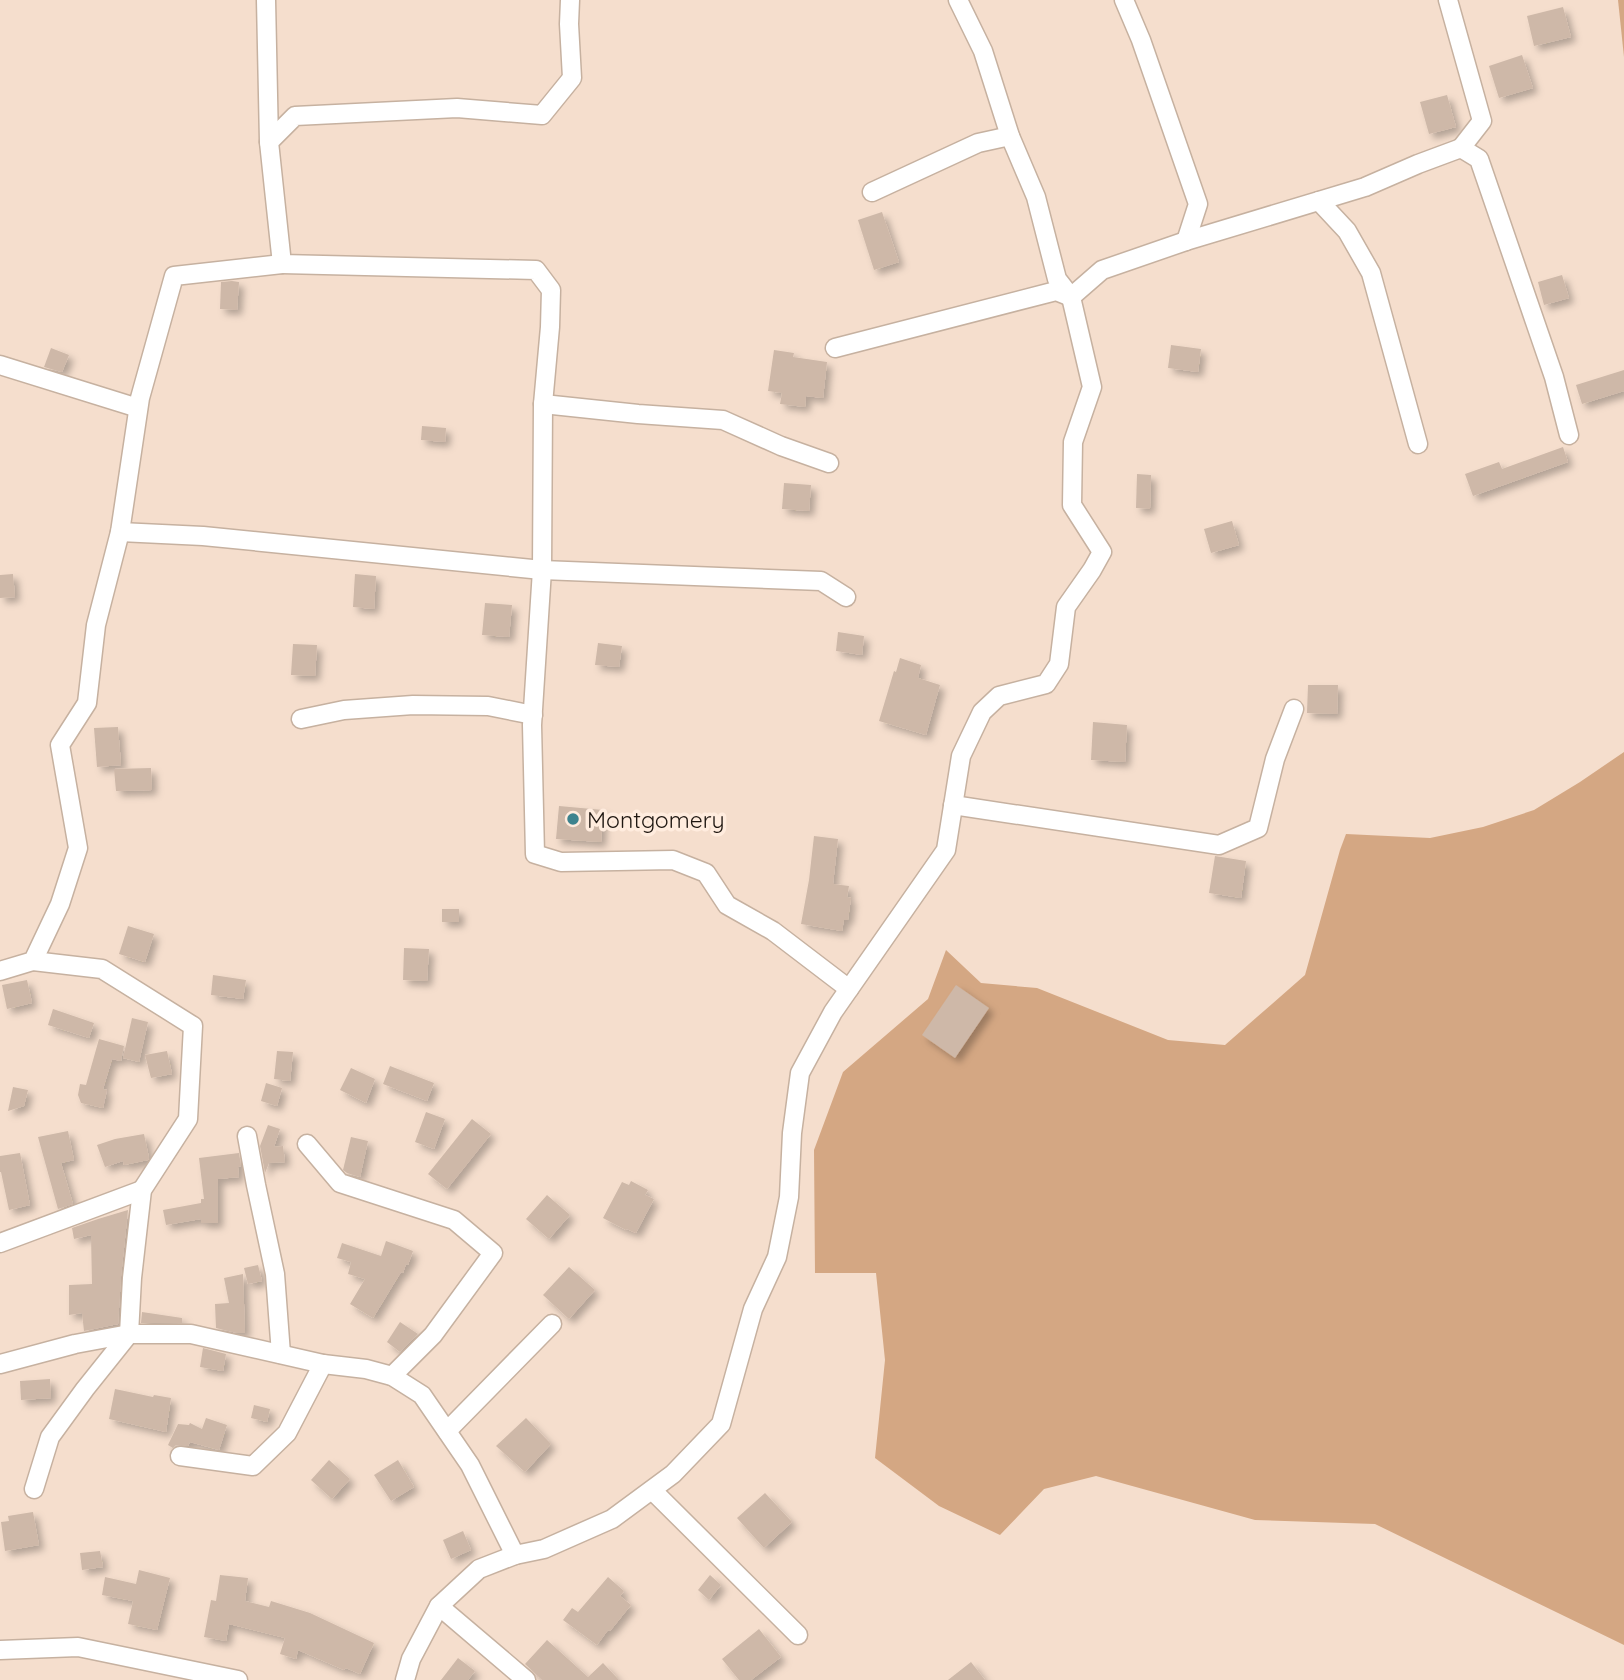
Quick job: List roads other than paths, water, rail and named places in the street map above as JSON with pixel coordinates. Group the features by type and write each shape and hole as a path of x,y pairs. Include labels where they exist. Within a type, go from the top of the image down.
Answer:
{"street":[{"path":"266,0 269,142 282,264"},
{"path":"269,142 295,116 457,108 542,115 572,78 570,0"},
{"path":"405,1680 411,1659 439,1606 479,1569 515,1555 544,1549 612,1519 673,1474 721,1424 753,1309 777,1257 789,1198 792,1133 800,1073 833,1012 946,850 961,756 982,712 999,696 1046,684 1059,664 1066,607 1102,552 1072,505 1073,442 1092,387 1071,296 1057,279 1036,197 1010,136 983,51 958,0"},
{"path":"1124,0 1141,40 1198,204 1186,241"},
{"path":"1071,296 1102,270 1186,241 1365,187 1418,163 1461,148 1482,121 1448,0"},
{"path":"872,192 978,143 1010,136"},
{"path":"1461,148 1479,159 1554,377 1569,435"},
{"path":"1319,201 1347,231 1370,273 1418,444"},
{"path":"33,961 60,904 78,848 60,745 87,703 96,625 120,532 138,408 174,276 282,264 536,270 551,290 543,404 542,570 533,715 535,855 561,862 673,860 706,873 727,905 773,931 849,989"},
{"path":"835,348 1056,291 1071,296"},
{"path":"0,365 138,408"},
{"path":"543,404 723,420 828,463"},
{"path":"120,532 203,536 542,570 821,581 846,597"},
{"path":"301,719 344,710 413,705 488,706 533,715"},
{"path":"953,805 1219,845 1258,828 1275,759 1294,709"},
{"path":"0,971 33,961 102,969 193,1026 188,1119 142,1190 129,1334 50,1437 34,1489"},
{"path":"247,1136 275,1274 281,1354"},
{"path":"307,1143 340,1183 454,1220 493,1253 433,1335 392,1376"},
{"path":"0,1243 142,1190"},
{"path":"447,1431 552,1324"},
{"path":"0,1364 75,1344 129,1334 191,1334 323,1364 366,1369 392,1376 422,1395 447,1431 470,1465 515,1555"},
{"path":"180,1455 253,1466 287,1433 323,1364"},
{"path":"652,1490 798,1635"},
{"path":"439,1606 526,1680"},
{"path":"0,1650 78,1647 238,1680"}],"place":[{"name":"Montgomery","path":"573,819"}]}
